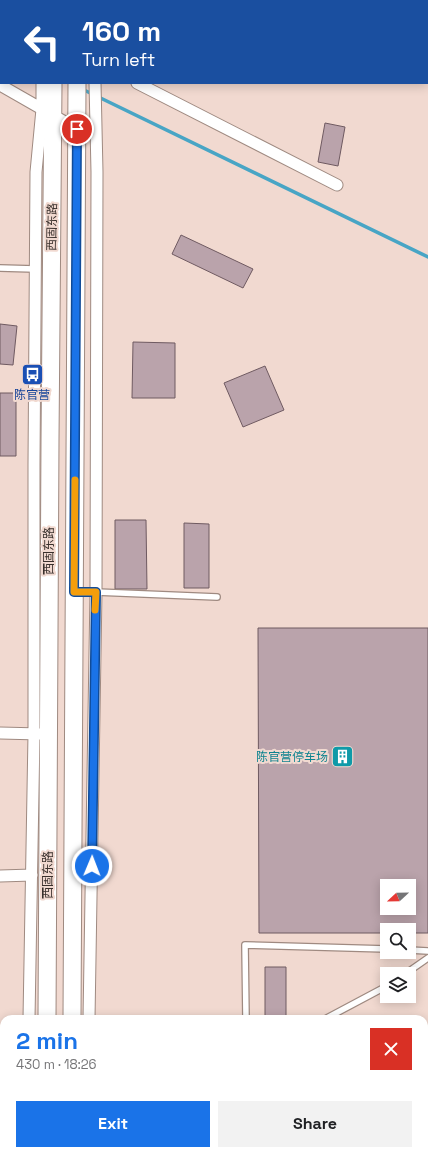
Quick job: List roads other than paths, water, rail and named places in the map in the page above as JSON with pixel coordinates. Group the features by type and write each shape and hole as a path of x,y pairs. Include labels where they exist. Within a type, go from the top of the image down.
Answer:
{"main road":[{"name":"西固东路","path":"47,1015 41,734 47,106 53,84"},
{"name":"西固东路","path":"72,1015 77,84"}],"street":[{"path":"29,1015 32,875 41,734 35,269 36,172 47,106 42,84"},
{"path":"88,1015 95,714 96,592 97,172 95,84"},
{"path":"139,84 337,185"},
{"path":"2,88 47,106 77,129"},
{"path":"0,733 41,734"},
{"path":"0,876 32,875"}],"lane":[{"path":"0,268 35,269"},
{"path":"74,592 217,597"},
{"path":"246,1015 245,945 380,949"},
{"path":"416,950 428,951"},
{"path":"415,967 428,958"},
{"path":"333,1015 380,990"}],"waterway":[{"path":"82,89 428,257"}],"place":[{"name":"陈官营","path":"32,374"},
{"name":"陈官营停车场","path":"343,757"}]}
